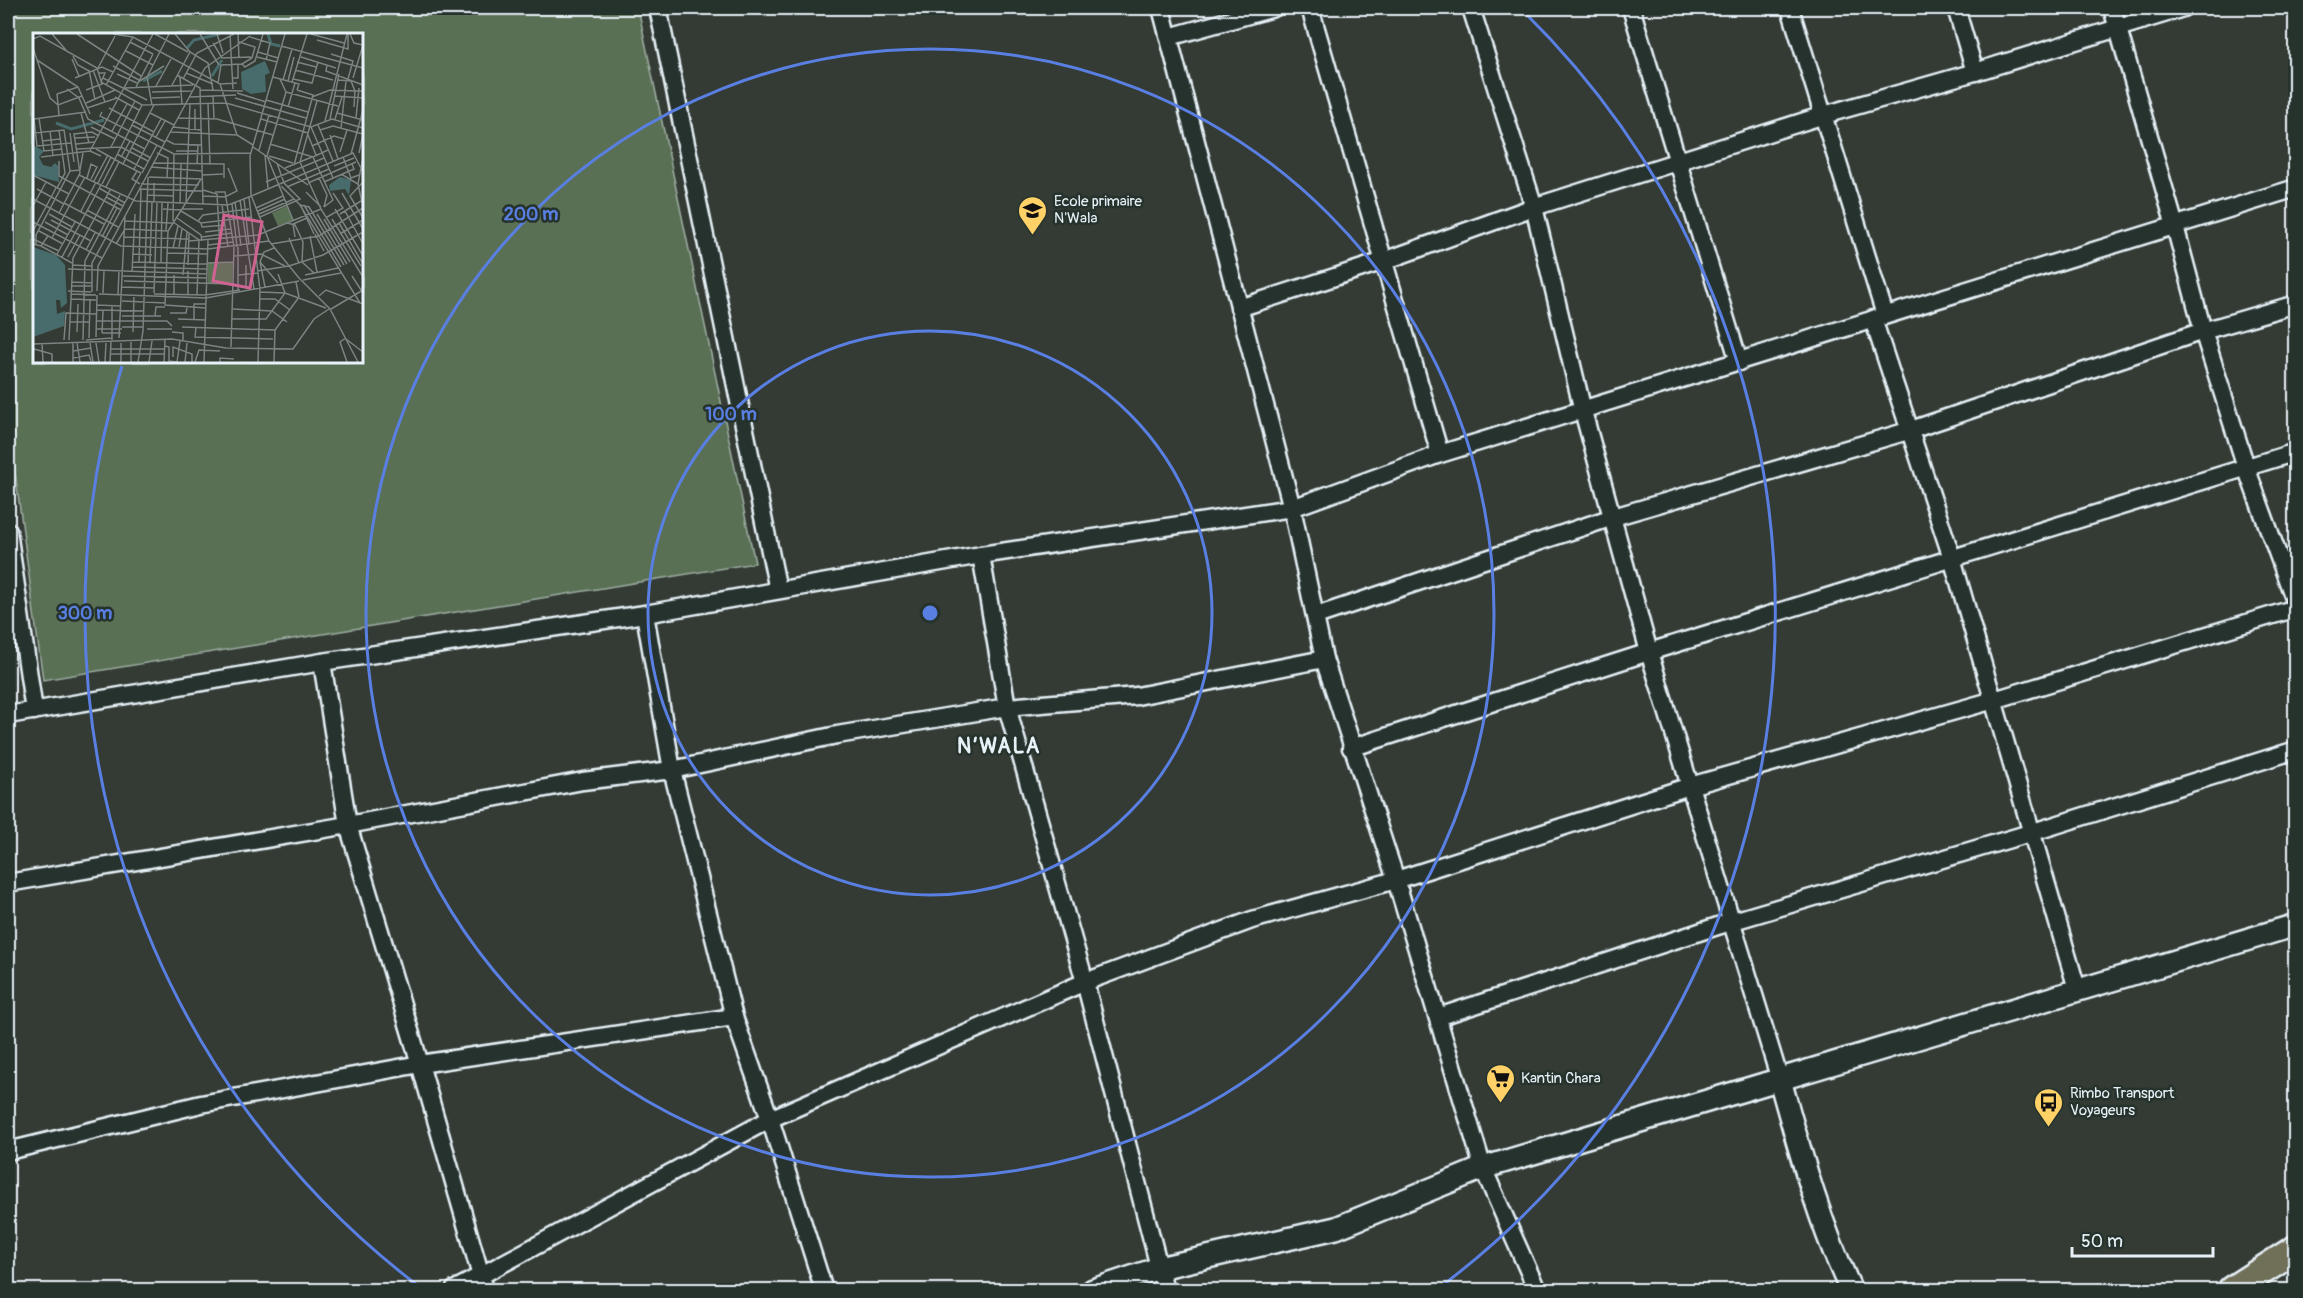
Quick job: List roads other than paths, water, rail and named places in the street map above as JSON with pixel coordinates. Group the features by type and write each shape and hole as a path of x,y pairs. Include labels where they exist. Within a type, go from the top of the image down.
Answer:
{"main road":[{"path":"2232,1290 2295,1249"}],"street":[{"path":"658,8 778,590"},
{"path":"1161,8 1292,508 1324,659 1351,748 1396,880 1483,1168 1537,1290"},
{"path":"1169,37 1274,8"},
{"path":"1310,8 1440,454"},
{"path":"1471,8 1534,207 1582,411 1649,652 1821,1218 1851,1290"},
{"path":"1631,8 1739,362"},
{"path":"1790,8 1824,115 1908,431 1952,558 2077,989"},
{"path":"1956,8 1975,72"},
{"path":"454,1290 483,1283 770,1119 1085,982 1252,920 1396,880 1690,786 1994,700 2295,606 2246,467 2203,331 2112,8"},
{"path":"1239,308 1384,261 1534,207 1824,115 1975,72 2183,8"},
{"path":"8,715 322,662 645,614 981,555 1292,508 1440,454 2295,188"},
{"path":"1316,616 1610,518 1908,431 2203,331 2295,303"},
{"path":"1351,748 1649,652 2295,452"},
{"path":"8,531 34,711"},
{"path":"981,555 1006,707 1085,982 1165,1290"},
{"path":"645,614 672,770 734,1017 770,1119 824,1290"},
{"path":"8,882 348,825 583,781 672,770 837,735 1006,707 1137,696 1324,659"},
{"path":"322,662 348,825 483,1283"},
{"path":"1438,1017 1730,921 2030,833 2295,750"},
{"path":"1093,1290 1159,1268 1336,1228 1483,1168 2295,924"},
{"path":"8,1150 201,1104 420,1064 734,1017"}],"place":[{"name":"Ecole primaire N'Wala","path":"1033,236"},
{"name":"Kantin Chara","path":"1500,1104"},
{"name":"Rimbo Transport Voyageurs","path":"2049,1128"}],"district":[{"name":"N’WALA","path":"999,746"}]}
